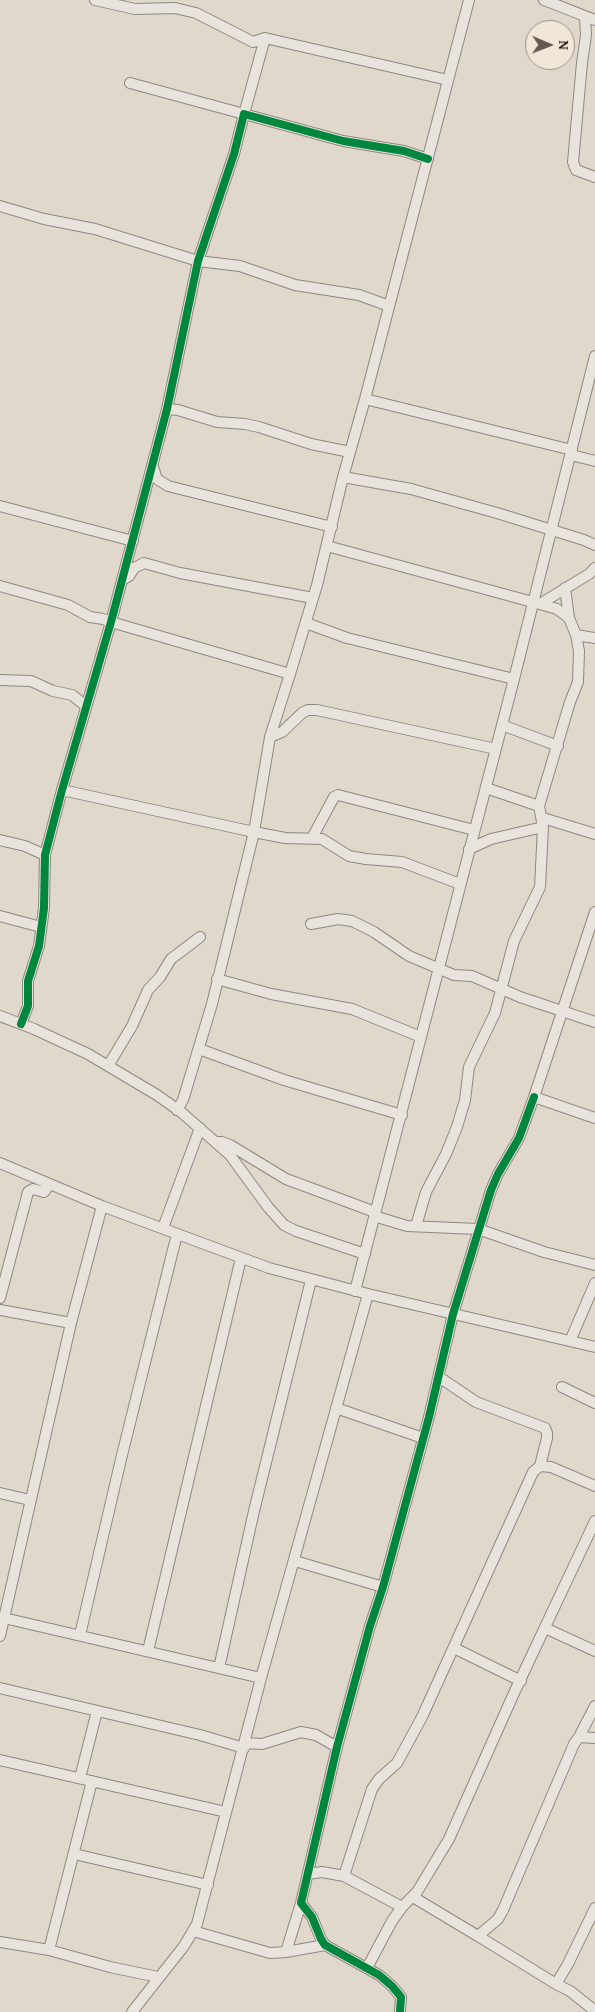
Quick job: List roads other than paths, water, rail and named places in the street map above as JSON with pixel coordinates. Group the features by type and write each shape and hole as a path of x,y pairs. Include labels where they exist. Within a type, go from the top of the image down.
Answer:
{"street":[{"path":"95,0 135,9 175,8 196,13 252,42 265,38 448,80"},
{"path":"177,1110 183,1100 199,1049 254,832 270,737 313,598 469,0"},
{"path":"544,0 590,19 582,63 574,162 576,170 595,177"},
{"path":"21,1024 28,1006 28,981 39,946 46,854 168,409 198,262 234,154 265,38"},
{"path":"130,83 343,141 404,151 428,159"},
{"path":"0,206 44,219 94,229 198,262 240,266 295,285 359,295 389,306"},
{"path":"355,1291 469,849 536,603 551,531 595,356"},
{"path":"365,399 571,452 595,461"},
{"path":"168,409 178,410 217,422 259,426 311,444 350,452"},
{"path":"152,466 157,479 168,486 332,527"},
{"path":"343,478 411,489 497,513 595,545"},
{"path":"0,506 133,541"},
{"path":"327,546 557,609 569,618"},
{"path":"122,580 129,576 134,568 144,563 180,574 313,598"},
{"path":"536,603 593,572"},
{"path":"0,586 62,603 84,614 290,674"},
{"path":"416,1226 426,1192 446,1154 457,1126 465,1100 469,1067 495,1013 514,941 540,887 543,861 543,822 539,806 570,702 578,682 579,651 576,635 569,618 565,588"},
{"path":"306,623 347,638 514,679"},
{"path":"576,635 595,638"},
{"path":"0,680 31,681 54,691 72,695 86,706"},
{"path":"270,737 282,732 302,713 308,710 317,710 496,749"},
{"path":"502,725 558,746"},
{"path":"486,788 539,806"},
{"path":"62,790 285,838 326,840 349,856 402,862 460,884"},
{"path":"312,838 334,797 338,795 474,830"},
{"path":"469,849 491,839 543,822 595,834"},
{"path":"0,840 25,846 46,854"},
{"path":"286,1952 301,1903 337,1747 370,1626 383,1587 439,1377 453,1314 478,1228 494,1181 520,1138 595,912"},
{"path":"0,916 41,927"},
{"path":"311,924 338,919 352,921 374,932 409,956 454,975 472,976 502,990 595,1022"},
{"path":"108,1066 132,1026 148,990 160,977 171,959 200,937"},
{"path":"217,980 271,994 352,1009 421,1037"},
{"path":"0,1016 55,1038 157,1095 200,1128 235,1162 268,1207 284,1225 296,1231 365,1254"},
{"path":"199,1049 284,1080 402,1114"},
{"path":"534,1097 595,1118"},
{"path":"163,1228 200,1128"},
{"path":"216,1143 222,1142 230,1145 286,1179 400,1225 478,1228 544,1252 595,1265"},
{"path":"0,1164 102,1206 241,1258 311,1280 595,1347"},
{"path":"0,1298 28,1192 33,1189 44,1192 50,1184"},
{"path":"0,1636 71,1323 102,1206"},
{"path":"80,1635 177,1234"},
{"path":"148,1651 241,1258"},
{"path":"219,1668 254,1512 311,1280"},
{"path":"570,1341 595,1282"},
{"path":"132,2012 194,1931 368,1294"},
{"path":"0,1310 71,1323"},
{"path":"344,1876 373,1786 400,1758 454,1648 530,1477 540,1466 547,1438 544,1428 476,1402 439,1377"},
{"path":"562,1387 595,1403"},
{"path":"336,1408 423,1438"},
{"path":"540,1466 555,1469 595,1486"},
{"path":"0,1493 30,1500"},
{"path":"366,1968 402,1907 413,1897 449,1839 514,1692 521,1681 595,1521"},
{"path":"295,1561 383,1587"},
{"path":"4,1618 262,1678"},
{"path":"545,1628 595,1651"},
{"path":"454,1648 521,1681"},
{"path":"0,1688 244,1746 262,1744 292,1733 301,1732 316,1735 337,1747"},
{"path":"478,1936 498,1919 504,1910 570,1750 580,1737 595,1706"},
{"path":"80,1778 97,1711"},
{"path":"580,1737 595,1738"},
{"path":"0,1760 226,1812"},
{"path":"49,1950 92,1781"},
{"path":"74,1854 208,1885"},
{"path":"308,1874 322,1872 344,1876 402,1907"},
{"path":"413,1897 570,1992 595,2011"},
{"path":"301,1903 312,1917 320,1939 325,1945 386,1980 401,1997 400,2012"},
{"path":"556,1984 568,1964 595,1908"},
{"path":"194,1931 270,1953 325,1945"},
{"path":"0,1942 49,1950 110,1967 158,1976"}]}
